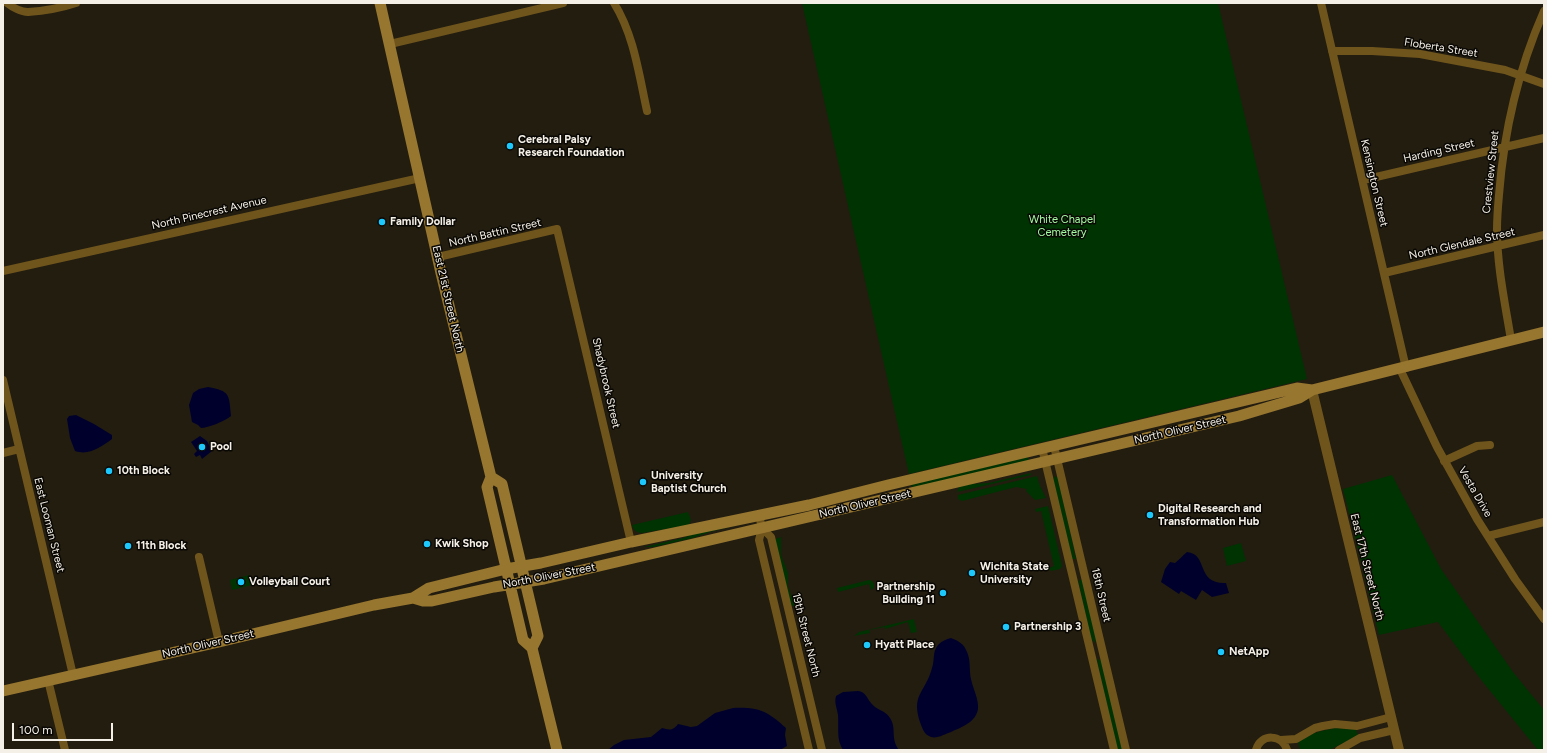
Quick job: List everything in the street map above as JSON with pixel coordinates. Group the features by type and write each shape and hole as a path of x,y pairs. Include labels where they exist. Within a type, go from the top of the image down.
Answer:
{"main road":[{"name":"East 21st Street North","path":"380,3 438,257 491,477 487,487 509,584 523,640 532,648 557,750"},
{"name":"North Oliver Street","path":"413,598 423,601 432,601 509,584 544,579 1239,416 1299,398 1312,390 1544,332"},
{"name":"North Oliver Street","path":"3,691 374,605 413,598 429,588 506,569 809,505 1297,388 1312,390"},
{"name":"East 21st Street North","path":"491,477 502,484 538,636 532,648"}],"street":[{"path":"7,3 26,12 76,3"},
{"path":"390,44 563,3"},
{"path":"614,3 627,32 635,58 647,111"},
{"name":"Kensington Street","path":"1321,3 1384,273 1403,368"},
{"name":"Crestview Street","path":"1511,340 1502,288 1497,229 1501,166 1507,127 1520,75 1544,11"},
{"name":"Floberta Street","path":"1332,51 1372,51 1420,54 1505,70 1544,84"},
{"name":"Harding Street","path":"1362,180 1544,138"},
{"name":"North Pinecrest Avenue","path":"3,271 420,178"},
{"name":"North Battin Street","path":"438,257 557,229"},
{"name":"Shadybrook Street","path":"557,229 631,542"},
{"name":"North Glendale Street","path":"1384,273 1544,235"},
{"name":"Vesta Drive","path":"1403,368 1444,460 1515,579 1544,619"},
{"name":"East Looman Street","path":"3,380 73,675"},
{"name":"East 17th Street North","path":"1312,390 1399,750"},
{"path":"1444,460 1477,446 1490,445"},
{"name":"18th Street","path":"1054,446 1126,750"},
{"name":"18th Street","path":"1042,448 1114,750"},
{"path":"3,453 19,449"},
{"name":"19th Street North","path":"760,515 762,528 759,540 809,750"},
{"path":"1488,536 1544,522"},
{"name":"19th Street North","path":"762,528 771,537 822,750"},
{"path":"199,557 219,642"},
{"path":"48,680 65,750"},
{"path":"1254,749 1267,738 1272,737 1281,740 1296,739 1315,728 1322,726 1335,724 1357,726 1391,717"},
{"path":"1339,750 1360,738 1394,730"},
{"path":"1281,740 1287,750"}],"green space":[{"name":"White Chapel Cemetery","path":"802,3 1218,3 1307,379 909,474"},
{"path":"1028,457 1029,461 912,488 911,484"},
{"path":"1031,473 1031,475 957,492 959,487 971,484 989,483"},
{"path":"1392,475 1441,569 1513,672 1544,710 1544,750 1538,750 1482,681 1438,622 1379,635 1343,489"},
{"path":"1037,476 1046,498 1035,500 1026,491 1027,489 1016,487 962,501 958,499 958,495"},
{"path":"1055,476 1058,478 1076,559 1072,559 1053,479"},
{"path":"1048,506 1062,566 1060,569 1051,571 1049,568 1054,566 1041,511 1036,512 1035,509"},
{"path":"688,512 691,520 689,525 642,533 636,531 632,525"},
{"path":"746,523 693,538 654,547 644,547 683,538 696,533"},
{"path":"781,537 781,555 788,573 788,586 795,607 791,605 775,539"},
{"path":"1241,543 1246,561 1227,566 1223,548"},
{"name":"Volleyball Court","path":"249,575 252,585 232,590 230,580"},
{"path":"1078,579 1079,581 1082,579 1096,636 1095,643 1091,639"},
{"path":"869,580 874,584 874,588 871,590 869,584 838,592 837,588"},
{"path":"914,619 917,632 911,633 908,622 885,629 885,627 869,630 870,633 854,636 859,632"},
{"path":"1097,659 1102,661 1123,750 1117,750"},
{"path":"1335,728 1356,729 1358,736 1331,749 1300,750 1298,742 1314,733"}],"water":[{"path":"208,387 221,390 227,395 230,403 231,416 216,424 201,428 192,422 189,405 193,393 199,389"},
{"path":"76,415 112,435 112,439 90,452 75,451 70,438 67,419 69,416"},
{"name":"Pool","path":"200,436 207,441 212,451 202,459 200,455 196,457 194,454 197,451 191,442"},
{"path":"1187,552 1194,554 1198,558 1210,579 1216,582 1226,583 1229,593 1212,597 1202,590 1196,600 1181,591 1179,594 1161,582 1165,569 1170,562 1175,563"},
{"path":"951,638 959,642 966,649 970,676 977,698 977,714 964,726 941,736 931,737 926,734 921,725 917,707 918,700 929,677 936,648 943,641"},
{"path":"858,691 864,694 875,707 886,713 890,718 893,726 896,746 899,750 843,750 839,742 838,715 835,701 836,696 843,692"},
{"path":"733,708 756,709 768,714 786,728 785,735 787,746 780,750 608,750 624,740 651,737 662,728 671,729 678,724 691,727 697,726 715,713"}],"place":[{"name":"Cerebral Palsy Research Foundation","path":"510,146"},
{"name":"Family Dollar","path":"382,222"},
{"name":"Pool","path":"202,447"},
{"name":"10th Block","path":"109,471"},
{"name":"University Baptist Church","path":"643,482"},
{"name":"Digital Research and Transformation Hub","path":"1150,515"},
{"name":"Kwik Shop","path":"427,544"},
{"name":"11th Block","path":"128,546"},
{"name":"Wichita State University","path":"972,573"},
{"name":"Volleyball Court","path":"241,582"},
{"name":"Partnership Building 11","path":"943,593"},
{"name":"Partnership 3","path":"1006,627"},
{"name":"Hyatt Place","path":"867,645"},
{"name":"NetApp","path":"1221,652"}]}
